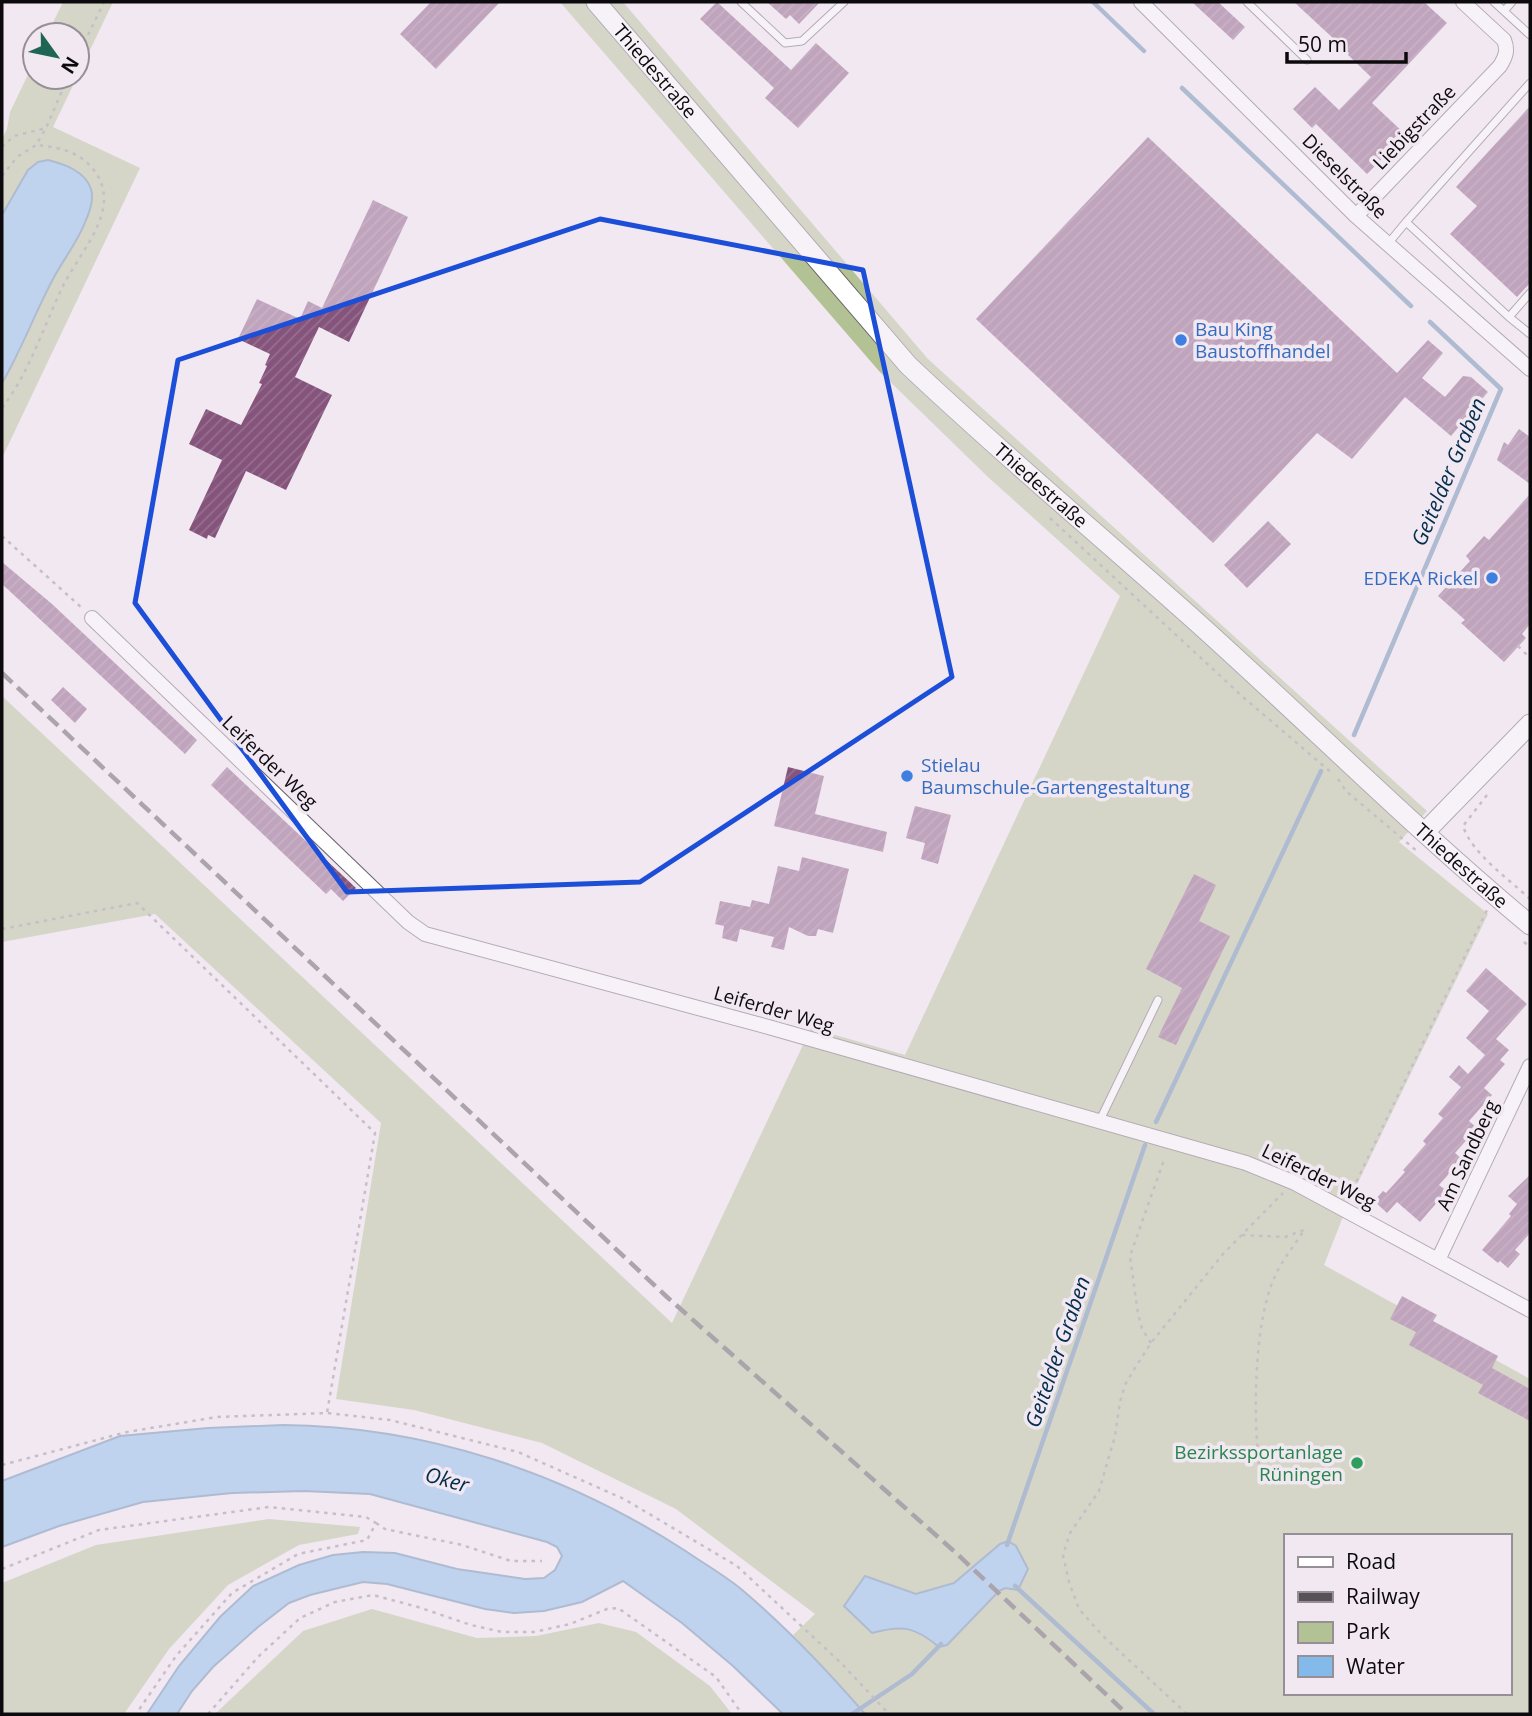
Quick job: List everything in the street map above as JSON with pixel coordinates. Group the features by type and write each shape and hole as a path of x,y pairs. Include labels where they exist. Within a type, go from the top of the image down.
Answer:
{"street":[{"name":"Thiedestraße","path":"596,2 908,365 1530,925"},
{"name":"Dieselstraße","path":"1141,2 1356,216 1530,369"},
{"name":"Liebigstraße","path":"1356,216 1506,57 1504,40 1464,2"},
{"name":"Leiferder Weg","path":"92,618 408,922 425,934 1246,1163 1295,1182 1530,1310"},
{"path":"1425,832 1530,724"},
{"name":"Am Sandberg","path":"1438,1260 1530,1066"}],"lane":[{"path":"741,2 785,43 802,41 844,2"},
{"path":"1247,2 1307,60"},
{"path":"1494,2 1530,35"},
{"path":"1504,11 1512,2"},
{"path":"1387,245 1530,83"},
{"path":"1406,222 1530,334"},
{"path":"1509,317 1530,293"},
{"path":"1100,1121 1158,1000"}],"path":[{"path":"91,29 104,2"},
{"path":"2,176 18,157 36,145 62,91"},
{"path":"2,147 13,136 46,128"},
{"path":"2,408 21,377 63,285 95,231 105,205 103,184 90,165 71,152 36,145"},
{"path":"2,536 92,618"},
{"path":"1518,646 1530,658"},
{"path":"1489,794 1463,826 1471,844 1530,899"},
{"path":"2,929 137,903 375,1133 327,1413"},
{"path":"1344,1208 1487,910"},
{"path":"1151,1343 1142,1329 1138,1314 1130,1256 1171,1140"},
{"path":"1187,1714 1102,1635 1079,1609 1063,1555 1070,1533 1099,1491 1112,1448 1125,1385 1151,1343 1240,1234 1295,1182"},
{"path":"1240,1234 1285,1237 1304,1230 1276,1273 1262,1325 1255,1435 1259,1464"},
{"path":"2,1465 127,1432 217,1417 327,1413 390,1420 519,1452 624,1499 737,1566 889,1714"},
{"path":"2,1569 99,1530 269,1507 366,1517 385,1529 463,1545 510,1561 542,1560"},
{"path":"136,1714 176,1656 232,1593 298,1554 367,1540 376,1523"},
{"path":"208,1714 258,1657 300,1618 335,1602 373,1595 502,1632 534,1632 570,1624 607,1609 618,1608 716,1677 742,1714"}],"highlighted area":[{"path":"600,219 863,270 952,677 640,882 347,892 135,603 178,360"}],"green space":[{"path":"63,2 113,2 91,48 91,21 54,21"},
{"path":"560,2 623,2 928,359 1427,811 1399,842 1488,914 1350,1199 1324,1265 1530,1379 1530,1714 865,1714 793,1635 815,1614 676,1509 542,1443 414,1410 336,1399 381,1123 155,914 2,942 2,696 672,1323 811,1028 905,1055 1120,596 988,477 879,371"},
{"path":"21,89 70,91 53,127 140,168 2,458 2,383 51,283 85,224 28,170 2,215 2,139 10,112"},
{"path":"269,1519 360,1527 358,1534 299,1545 228,1585 169,1649 124,1714 2,1714 2,1583 96,1545"},
{"path":"372,1609 477,1638 536,1636 599,1623 636,1632 710,1686 732,1714 215,1714 303,1631"}],"water":[{"path":"48,160 67,166 84,177 91,189 91,205 79,236 52,281 2,383 2,215 28,170 38,162"},
{"name":"Oker","path":"283,1425 389,1434 441,1445 492,1459 591,1498 684,1550 741,1589 806,1649 865,1714 783,1714 733,1666 682,1623 623,1581 582,1602 544,1611 514,1613 485,1609 387,1584 363,1582 310,1595 289,1603 213,1667 177,1714 147,1714 179,1666 220,1617 253,1586 299,1565 333,1555 395,1553 457,1569 525,1579 544,1578 555,1570 562,1556 557,1547 547,1542 370,1494 304,1491 232,1493 143,1502 59,1526 2,1547 2,1481 120,1436"},
{"path":"1008,1541 1016,1546 1028,1569 1018,1590 1005,1588 999,1591 947,1645 939,1647 915,1631 907,1629 872,1633 844,1606 865,1576 916,1594 954,1583 1000,1544"}],"building":[{"path":"431,2 500,2 436,69 400,34"},
{"path":"717,2 791,70 816,43 849,73 798,128 765,98 774,88 700,19"},
{"path":"767,2 820,2 799,24 790,15 786,19"},
{"path":"1192,2 1218,2 1245,27 1233,40"},
{"path":"1294,2 1424,2 1447,23 1372,103 1406,135 1367,174 1316,124 1312,128 1293,109 1315,87 1339,110 1371,77"},
{"path":"1530,106 1530,283 1517,297 1450,234 1477,206 1456,187"},
{"name":"Bau King Baustoffhandel","path":"1148,137 1397,373 1428,340 1443,353 1422,378 1445,397 1463,376 1471,377 1488,392 1451,436 1405,397 1352,459 1317,433 1213,543 976,319"},
{"path":"373,200 408,217 349,342 319,327 295,377 332,395 286,490 246,471 215,538 208,535 207,539 189,530 222,460 189,444 206,409 241,425 262,384 259,383 270,354 238,339 257,299 300,319 308,301 322,308"},
{"path":"1519,429 1530,437 1530,484 1497,460 1504,442 1508,445"},
{"name":"EDEKA Rickel","path":"1530,494 1530,624 1522,634 1526,638 1504,662 1461,623 1465,620 1438,596 1470,561 1466,556 1484,536 1489,540"},
{"path":"1268,521 1291,544 1247,588 1224,565"},
{"path":"2,562 52,604 197,740 185,754 2,584"},
{"path":"63,687 87,709 75,723 51,700"},
{"path":"227,767 356,888 343,901 331,889 326,894 211,785"},
{"path":"788,767 824,776 815,814 887,832 883,852 774,826"},
{"path":"915,806 951,815 938,864 921,859 925,843 906,838"},
{"path":"802,857 849,869 833,933 818,929 816,936 808,936 789,927 784,950 771,947 774,937 740,929 737,942 722,938 724,926 715,924 720,901 750,907 752,900 769,904 778,866 799,871"},
{"path":"1194,874 1216,885 1199,921 1230,936 1176,1045 1158,1037 1182,988 1146,969"},
{"path":"1486,968 1527,1004 1496,1039 1509,1050 1500,1060 1505,1064 1484,1088 1492,1095 1469,1121 1477,1128 1455,1153 1462,1159 1439,1185 1447,1191 1420,1222 1397,1202 1387,1213 1374,1201 1383,1191 1386,1193 1405,1172 1403,1170 1426,1144 1423,1141 1443,1118 1438,1114 1461,1087 1449,1077 1459,1065 1468,1074 1485,1055 1466,1038 1489,1011 1466,991"},
{"path":"1530,1175 1530,1233 1515,1250 1520,1254 1508,1268 1482,1250 1511,1216 1509,1214 1517,1204 1508,1196"},
{"path":"1402,1296 1437,1315 1433,1321 1498,1356 1492,1368 1530,1389 1530,1421 1478,1393 1483,1385 1409,1345 1416,1332 1390,1319"}],"waterway":[{"name":"Geitelder Graben","path":"1093,2 1144,51"},
{"name":"Geitelder Graben","path":"1182,88 1411,306"},
{"name":"Geitelder Graben","path":"1354,735 1501,389 1430,322"},
{"name":"Geitelder Graben","path":"1156,1122 1321,771"},
{"name":"Geitelder Graben","path":"1007,1545 1145,1145"},
{"path":"1015,1586 1154,1714"},
{"path":"852,1714 912,1674 941,1644"}],"railway":[{"path":"2,673 667,1297 955,1552 1127,1714"}],"place":[{"name":"Bau King Baustoffhandel","path":"1181,340"},
{"name":"EDEKA Rickel","path":"1492,578"},
{"name":"Stielau Baumschule-Gartengestaltung","path":"907,776"},
{"name":"Bezirkssportanlage Rüningen","path":"1357,1463"}]}
